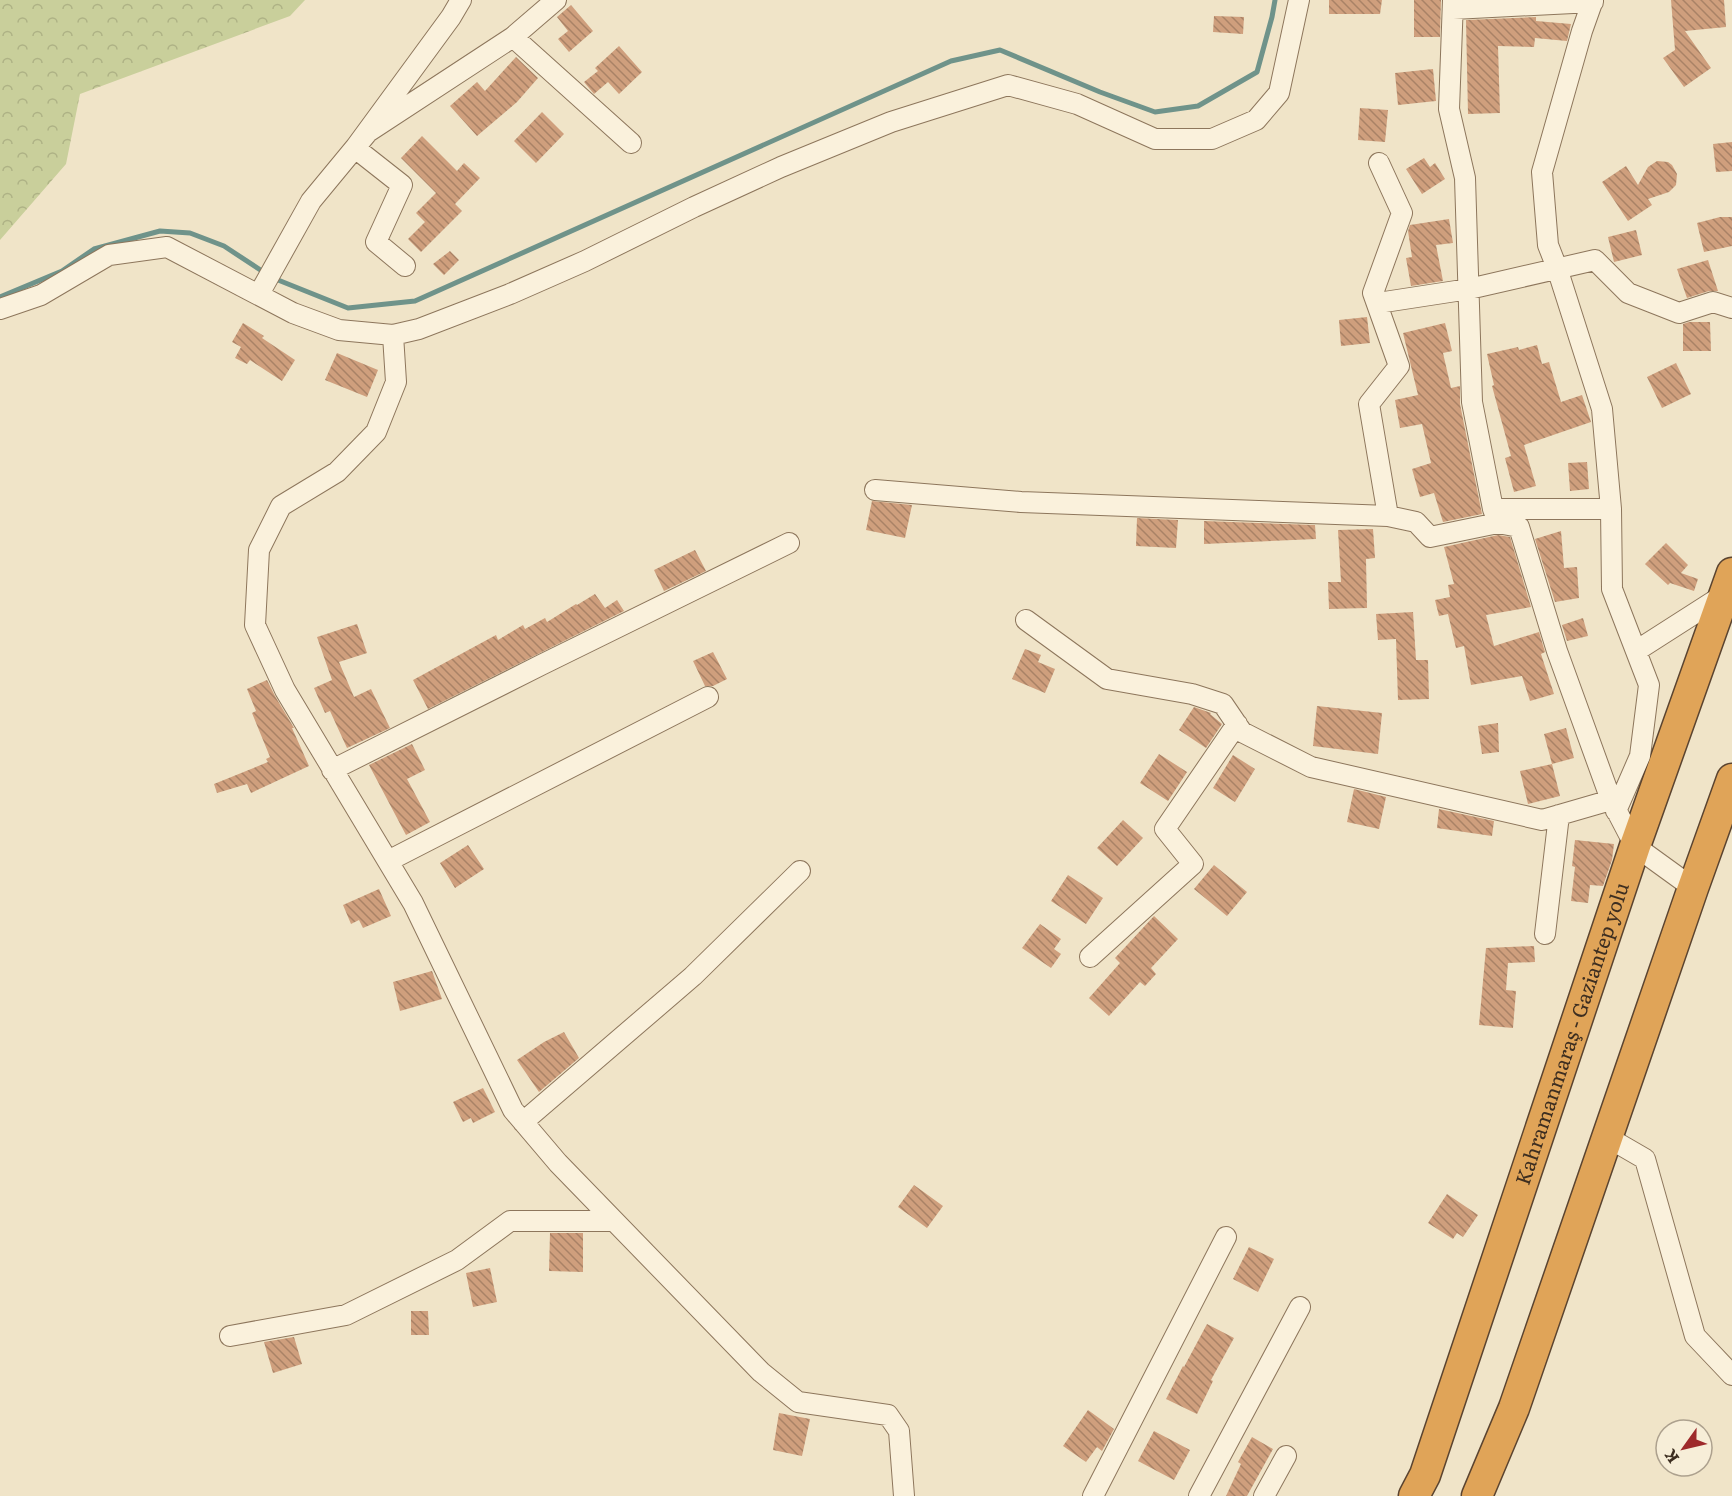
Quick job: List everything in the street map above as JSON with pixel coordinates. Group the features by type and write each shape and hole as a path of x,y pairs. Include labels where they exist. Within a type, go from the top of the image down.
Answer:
{"highway":[{"name":"Kahramanmaraş - Gaziantep yolu","path":"1414,1496 1425,1475 1635,846 1728,583"},
{"path":"1477,1496 1514,1408 1732,780"}],"street":[{"path":"355,148 461,0"},
{"path":"259,294 311,201 368,132 513,37 556,0"},
{"path":"0,309 41,296 109,255 166,247 293,313 339,330 393,335 419,329 510,294 585,261 782,167 891,122 1008,85 1077,104 1155,139 1212,139 1256,120 1279,93 1299,0"},
{"path":"1496,516 1472,402 1465,178 1449,109 1453,4 1593,1 1582,31 1542,172 1548,245 1602,409 1611,509 1612,589 1649,685 1640,756 1614,806"},
{"path":"513,37 631,142"},
{"path":"355,148 402,185 376,242 405,266"},
{"path":"1379,163 1402,213 1373,293 1399,366 1369,404 1388,516"},
{"path":"1378,303 1469,289 1594,260 1628,293 1679,313 1713,302 1732,308"},
{"path":"393,335 396,382 376,432 338,472 281,506 259,550 255,625 285,690 413,903 513,1110 558,1163 761,1372 798,1402 888,1415 899,1431 904,1496"},
{"path":"875,490 1021,502 1388,516 1416,522 1430,537 1496,516 1611,509"},
{"path":"1496,516 1519,527 1557,651 1614,806 1635,846 1693,888"},
{"path":"333,770 789,543"},
{"path":"1636,651 1728,583"},
{"path":"1026,620 1107,679 1192,693 1223,704 1242,732 1311,767 1542,820 1614,806"},
{"path":"388,861 708,697"},
{"path":"1090,957 1193,864 1165,830 1237,724"},
{"path":"1545,934 1559,815"},
{"path":"523,1122 693,976 800,871"},
{"path":"1607,1137 1645,1159 1695,1336 1732,1376"},
{"path":"230,1336 346,1315 457,1260 510,1221 614,1221"},
{"path":"1093,1496 1226,1238"},
{"path":"1198,1496 1300,1307"},
{"path":"1263,1496 1286,1456"}],"green space":[{"path":"0,0 305,0 290,16 80,94 66,164 0,240"}],"building":[{"path":"1329,0 1382,0 1380,14 1329,14"},
{"path":"1414,0 1441,0 1440,37 1414,37"},
{"path":"1671,0 1724,0 1726,27 1685,31 1711,68 1684,87 1663,58 1675,50"},
{"path":"571,5 593,31 569,52 558,39 568,31 557,17"},
{"path":"1214,16 1244,17 1243,34 1213,32"},
{"path":"1536,17 1536,21 1571,24 1567,41 1535,38 1534,47 1498,46 1500,113 1468,114 1466,20"},
{"path":"619,46 642,72 619,94 608,82 594,94 584,82 598,71 595,68"},
{"path":"516,57 538,78 517,102 477,136 450,106 477,82 485,91"},
{"path":"1433,69 1436,101 1398,105 1395,73"},
{"path":"1360,108 1388,110 1385,142 1358,140"},
{"path":"542,112 564,134 536,163 514,141"},
{"path":"422,136 457,171 464,163 480,178 455,204 462,211 421,252 408,239 425,222 416,213 436,193 401,158"},
{"path":"1732,142 1732,171 1716,172 1713,144"},
{"path":"1424,158 1430,167 1435,163 1445,179 1422,194 1406,169"},
{"path":"1657,161 1668,162 1672,165 1677,174 1676,185 1669,192 1648,199 1652,205 1628,221 1602,182 1626,166 1638,185 1648,167"},
{"path":"1720,217 1732,217 1732,246 1704,252 1697,223"},
{"path":"1449,219 1453,243 1436,245 1443,281 1411,286 1406,258 1412,257 1408,231 1410,225"},
{"path":"1636,230 1642,255 1614,262 1608,237"},
{"path":"450,251 459,260 444,275 433,264"},
{"path":"1708,260 1718,291 1709,291 1687,298 1677,269"},
{"path":"1367,317 1370,343 1341,346 1339,320"},
{"path":"1710,322 1711,351 1683,351 1683,324"},
{"path":"243,323 295,360 282,381 250,360 247,364 235,358 241,347 232,342"},
{"path":"1445,323 1452,351 1443,353 1451,388 1460,386 1460,404 1482,514 1443,522 1434,493 1420,497 1412,469 1431,463 1422,424 1400,428 1395,400 1418,395 1403,333"},
{"path":"1537,345 1542,364 1549,362 1561,402 1582,395 1591,422 1524,445 1536,486 1514,492 1505,458 1511,456 1492,386 1494,385 1487,354"},
{"path":"337,353 378,370 367,397 325,380"},
{"path":"1676,363 1691,394 1662,408 1647,377"},
{"path":"1587,462 1589,489 1570,491 1568,463"},
{"path":"872,501 912,505 905,538 866,530"},
{"path":"1137,518 1178,520 1176,548 1136,546"},
{"path":"1204,521 1315,525 1316,539 1204,544"},
{"path":"1373,529 1375,558 1366,559 1367,608 1329,609 1328,582 1341,582 1338,530"},
{"path":"1561,531 1564,568 1577,567 1579,598 1555,602 1535,539"},
{"path":"1498,535 1510,537 1531,607 1486,615 1494,646 1539,632 1545,652 1541,654 1554,694 1530,701 1522,676 1471,685 1464,646 1456,648 1448,614 1439,616 1435,600 1450,597 1448,585 1454,584 1444,547"},
{"path":"1666,543 1688,565 1681,573 1698,579 1694,591 1670,583 1668,585 1645,564"},
{"path":"695,550 706,571 664,591 654,570"},
{"path":"595,594 605,608 617,600 624,611 428,709 413,680 496,635 498,640 523,625 525,629 545,618 547,622"},
{"path":"1413,612 1416,660 1428,660 1429,699 1398,700 1396,639 1378,640 1376,614"},
{"path":"1583,618 1588,636 1567,641 1562,625"},
{"path":"357,624 367,653 339,662 354,697 371,689 390,728 347,748 330,711 325,713 314,688 332,680 317,637"},
{"path":"1025,649 1041,655 1038,662 1055,669 1045,693 1012,679"},
{"path":"713,652 727,679 713,686 705,686 693,661"},
{"path":"267,680 294,728 292,728 309,766 251,793 247,784 217,793 214,784 268,762 266,759 270,757 252,713 256,711 247,689"},
{"path":"1317,706 1382,713 1378,754 1313,746"},
{"path":"1194,707 1211,713 1222,724 1206,748 1179,730"},
{"path":"1498,723 1499,752 1482,754 1478,726"},
{"path":"1566,728 1574,758 1552,764 1544,734"},
{"path":"412,744 425,770 407,779 430,822 406,835 369,765"},
{"path":"1159,754 1187,772 1168,801 1140,783"},
{"path":"1233,755 1255,769 1235,802 1213,788"},
{"path":"1552,764 1560,796 1528,804 1520,771"},
{"path":"1354,789 1386,797 1379,829 1347,822"},
{"path":"1439,809 1494,821 1492,836 1437,828"},
{"path":"1123,820 1143,838 1117,866 1097,848"},
{"path":"1575,840 1614,844 1612,860 1603,886 1590,885 1588,903 1571,901"},
{"path":"468,845 484,869 455,888 440,863"},
{"path":"1214,865 1247,892 1227,916 1194,889"},
{"path":"1068,875 1103,898 1086,924 1051,901"},
{"path":"379,889 391,916 363,928 359,920 351,924 343,905"},
{"path":"1154,916 1178,939 1151,968 1156,974 1145,986 1140,982 1109,1016 1089,998 1120,963 1115,958"},
{"path":"1040,924 1061,939 1054,949 1061,954 1051,968 1022,948"},
{"path":"1534,946 1535,962 1508,963 1506,990 1516,991 1513,1028 1479,1025 1486,948"},
{"path":"432,971 442,999 400,1011 393,982"},
{"path":"564,1032 579,1058 539,1092 517,1060"},
{"path":"483,1088 495,1112 473,1123 471,1118 463,1122 453,1102"},
{"path":"914,1185 943,1206 927,1228 898,1207"},
{"path":"1447,1194 1478,1215 1463,1237 1457,1233 1453,1239 1428,1223"},
{"path":"550,1233 583,1233 583,1272 549,1271"},
{"path":"1249,1247 1274,1259 1258,1292 1233,1279"},
{"path":"490,1268 497,1302 473,1307 466,1273"},
{"path":"411,1311 428,1311 429,1335 411,1335"},
{"path":"1207,1324 1234,1338 1211,1380 1213,1381 1197,1414 1166,1399"},
{"path":"294,1337 302,1364 273,1373 264,1342"},
{"path":"1088,1410 1114,1429 1102,1451 1097,1447 1086,1462 1063,1446"},
{"path":"779,1413 810,1419 802,1456 773,1450"},
{"path":"1154,1431 1190,1450 1174,1480 1138,1461"},
{"path":"1252,1437 1273,1449 1247,1496 1226,1496 1241,1464 1238,1462"}],"waterway":[{"path":"273,278 348,308 415,301 951,61 1000,50 1100,92 1155,112 1198,106 1257,72 1275,0"},
{"path":"0,297 62,271 94,249 160,231 190,233 224,246 265,273"}]}
